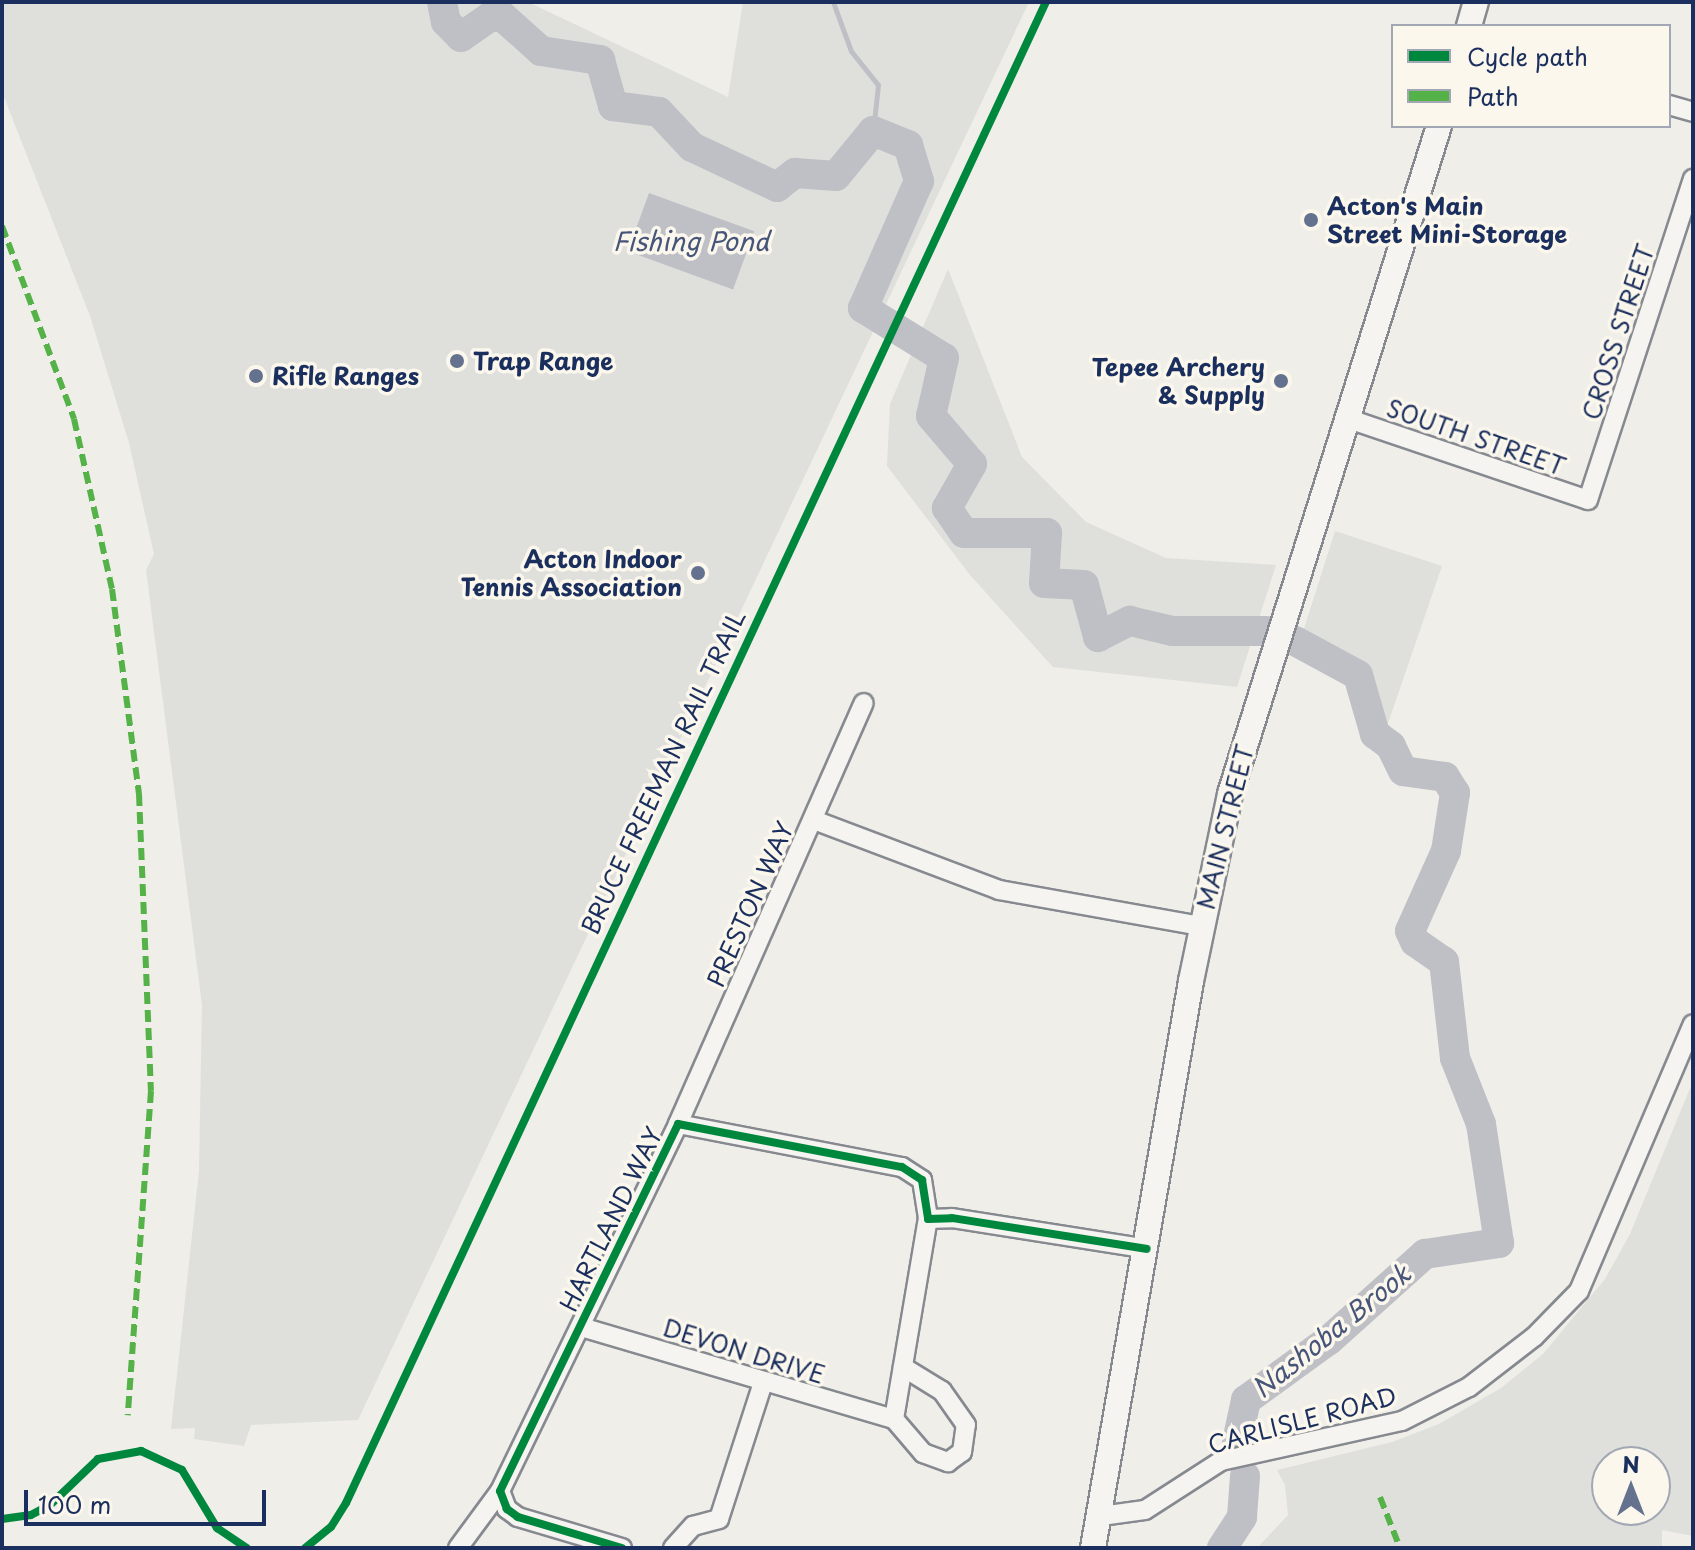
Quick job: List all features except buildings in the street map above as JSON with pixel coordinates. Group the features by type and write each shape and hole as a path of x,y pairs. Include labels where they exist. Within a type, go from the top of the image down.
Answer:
{"main road":[{"path":"1470,24 1476,2"},
{"name":"MAIN STREET","path":"1093,1548 1101,1516 1201,926 1230,794 1438,128"}],"street":[{"path":"1671,106 1693,112"},
{"name":"CROSS STREET","path":"1588,500 1693,179"},
{"name":"SOUTH STREET","path":"1349,419 1588,500"},
{"name":"PRESTON WAY","path":"678,1124 864,703"},
{"path":"814,820 999,890 1201,926"},
{"name":"CARLISLE ROAD","path":"1101,1516 1145,1510 1221,1461 1402,1421 1469,1387 1534,1337 1579,1291 1691,1033"},
{"name":"HARTLAND WAY","path":"458,1548 500,1491 678,1124 902,1167 922,1180 928,1219"},
{"path":"903,1367 942,1391 966,1425 962,1452 948,1462 923,1453 894,1419 928,1219 952,1218 1147,1249"},
{"name":"DEVON DRIVE","path":"581,1327 763,1383 894,1419"},
{"path":"673,1548 693,1526 719,1519 763,1383"},
{"path":"500,1491 507,1509 518,1517 622,1548"}],"shaded area":[{"path":"2,2 528,2 728,97 743,2 1029,2 358,1420 251,1425 244,1446 194,1439 195,1428 171,1429 199,1171 202,1005 146,570 154,554 129,443 90,316 2,92"},
{"path":"948,269 1022,457 1086,522 1166,558 1276,565 1237,687 1053,667 970,575 887,466 890,404"},
{"path":"1335,531 1442,566 1384,735 1374,717 1368,678 1348,661 1301,638"},
{"path":"1693,1081 1693,1536 1662,1530 1662,1548 1257,1548 1288,1515 1285,1485 1277,1470 1392,1442 1439,1424 1501,1388 1543,1354 1605,1279 1630,1234"}],"water":[{"name":"Fishing Pond","path":"649,193 754,231 733,290 628,251"}],"waterway":[{"name":"Nashoba Brook","path":"442,2 446,22 461,37 490,17 503,17 541,51 600,60 613,106 659,112 692,147 777,187 795,173 836,176 873,131 908,145 919,181 863,308 944,358 931,416 972,464 947,508 964,533 1047,533 1044,583 1084,585 1098,637 1130,621 1172,631 1266,631"},
{"path":"833,2 851,51 878,85 873,131"},
{"name":"Nashoba Brook","path":"1237,1442 1246,1400 1329,1340 1425,1254 1499,1243 1481,1124 1455,1058 1444,962 1415,942 1410,931 1446,851 1455,793 1445,777 1403,771 1391,746 1375,734 1358,675 1295,641"},
{"name":"Nashoba Brook","path":"1222,1548 1242,1517 1245,1476"}],"marked path":[{"path":"2,226 74,419 112,589 139,794 151,1091 128,1415"},
{"path":"1380,1497 1400,1548"}],"cycle path":[{"name":"BRUCE FREEMAN RAIL TRAIL","path":"305,1548 331,1527 346,1503 1046,2"},
{"path":"622,1548 518,1517 507,1509 500,1491 678,1124 902,1167 922,1180 928,1219 952,1218 1147,1249"},
{"path":"2,1519 31,1515 50,1505 98,1459 141,1451 182,1470 217,1528 247,1548"}],"place":[{"name":"Acton's Main Street Mini-Storage","path":"1311,220"},
{"name":"Trap Range","path":"457,361"},
{"name":"Rifle Ranges","path":"256,376"},
{"name":"Tepee Archery & Supply","path":"1281,381"},
{"name":"Acton Indoor Tennis Association","path":"698,573"}]}
